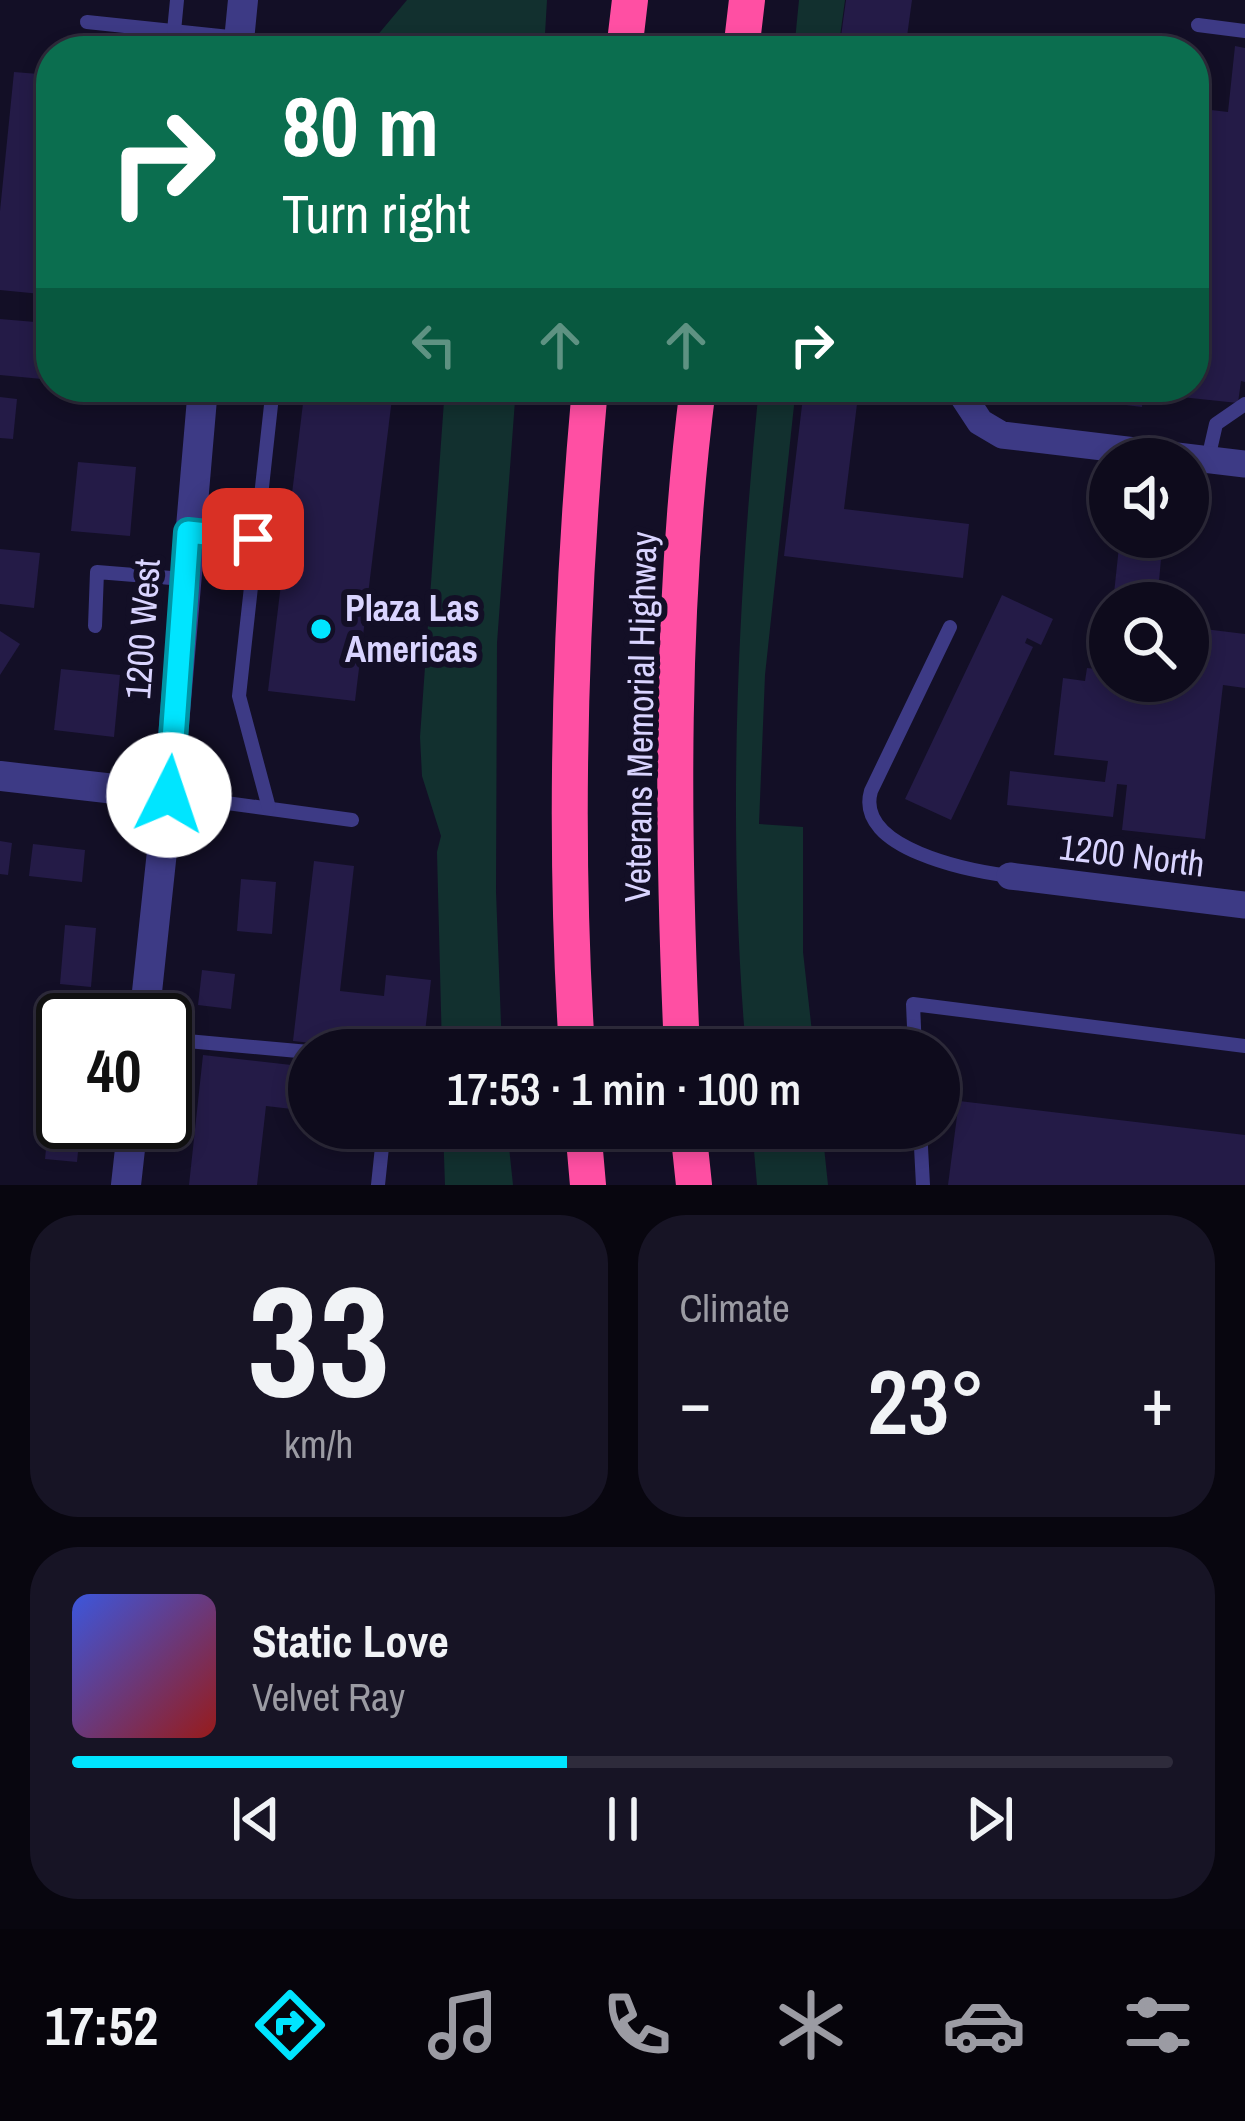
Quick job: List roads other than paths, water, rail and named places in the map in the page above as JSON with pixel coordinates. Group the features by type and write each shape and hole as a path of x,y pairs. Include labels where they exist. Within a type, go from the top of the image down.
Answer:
{"highway":[{"path":"626,36 630,0"},
{"path":"743,36 747,0"},
{"name":"Veterans Memorial Highway","path":"577,1029 570,886 571,679 589,402"},
{"name":"Veterans Memorial Highway","path":"682,1029 676,797 680,592 697,402"},
{"path":"585,1149 588,1185"},
{"path":"690,1149 694,1185"}],"street":[{"path":"240,36 244,0"},
{"name":"1200 West","path":"147,993 169,795 201,402"},
{"path":"967,402 980,422 1001,435 1089,446"},
{"path":"1209,460 1245,464"},
{"path":"0,776 169,795"},
{"name":"1200 North","path":"1010,876 1245,905"},
{"path":"126,1185 130,1149"}],"lane":[{"path":"174,32 178,0"},
{"path":"87,22 194,36"},
{"path":"1198,25 1245,31"},
{"path":"269,808 239,695 271,402"},
{"path":"1209,456 1216,424 1245,404"},
{"path":"188,532 253,539"},
{"path":"95,626 98,572 184,579"},
{"path":"950,627 871,791 870,816 891,838 932,861 1010,876"},
{"path":"169,795 352,820"},
{"path":"915,1029 913,1004 1245,1046"},
{"path":"192,1041 288,1050"},
{"path":"378,1185 382,1149"},
{"path":"921,1149 923,1185"}],"place":[{"name":"Plaza Las Americas","path":"321,629"}]}
